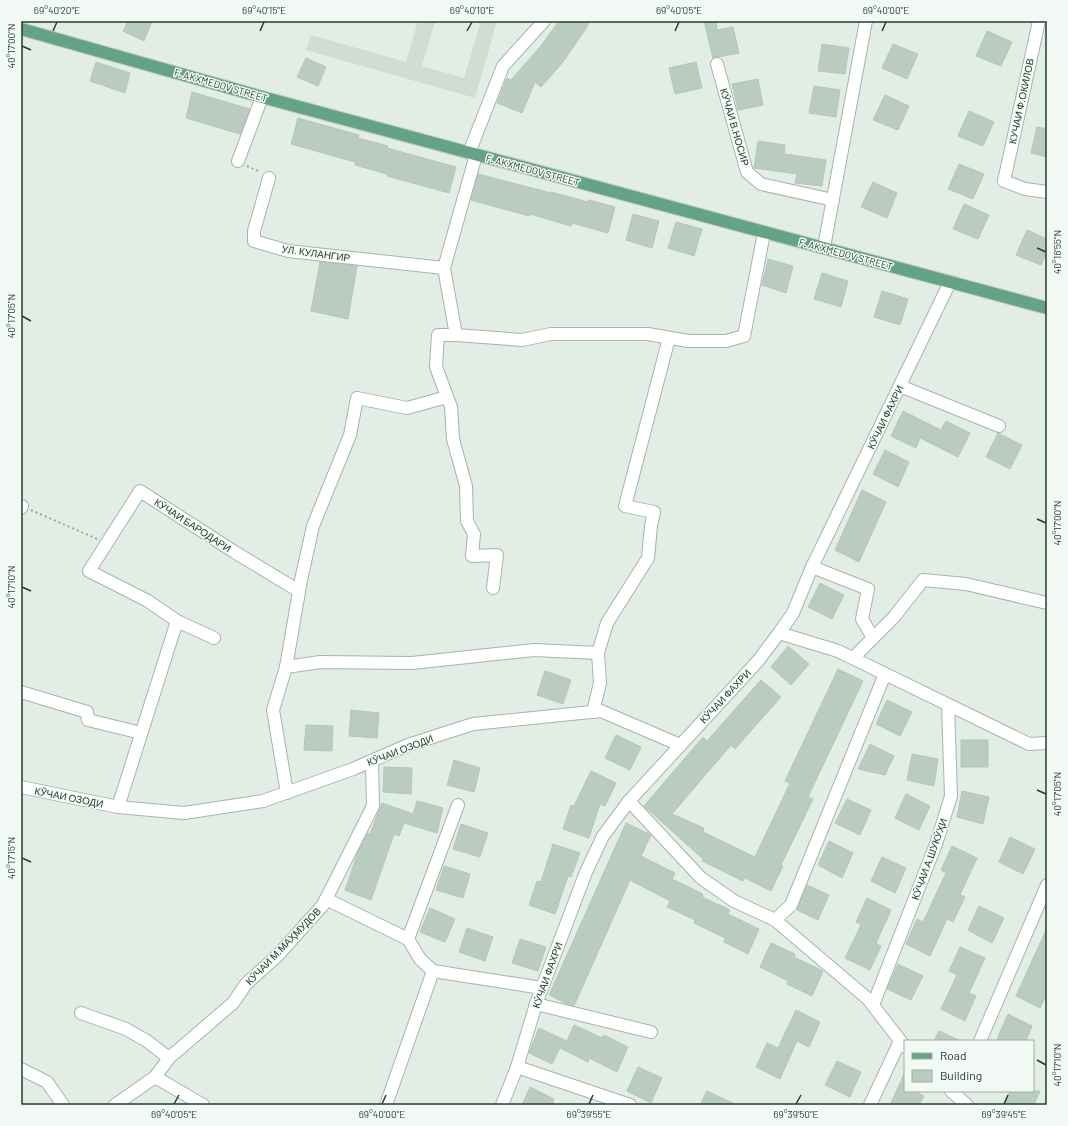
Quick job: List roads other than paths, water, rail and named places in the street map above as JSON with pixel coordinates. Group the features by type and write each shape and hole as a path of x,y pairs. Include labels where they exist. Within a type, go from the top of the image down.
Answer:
{"main road":[{"name":"F. AKXMEDOV STREET","path":"21,28 262,97 764,233 824,247 950,282 1046,305"}],"street":[{"path":"21,28 26,21"},
{"path":"456,335 444,268 473,154 503,66 544,21"},
{"path":"824,247 866,21"},
{"name":"КУЧАИ Ф.ОКИЛОВ","path":"1038,21 1004,181 1025,189 1047,192"},
{"name":"КӮЧАИ В.НОСИР","path":"717,64 747,172 761,184 832,200"},
{"path":"238,161 262,97"},
{"name":"УЛ. КУЛАНГИР","path":"270,178 254,231 254,241 288,251 444,268"},
{"path":"493,588 497,555 472,556 474,534 467,521 466,486 453,439 451,407 436,367 438,335 522,340 550,334 648,334 688,342 726,341 744,336 764,233"},
{"name":"КӮЧАИ ФАХРИ","path":"502,1105 517,1067 542,988 586,872 603,836 628,800 758,661 780,633 793,612 812,567 950,282"},
{"path":"593,712 600,683 598,653 607,623 648,558 654,512 625,506 669,338"},
{"path":"900,386 999,426"},
{"path":"287,793 273,710 286,667 299,591 313,526 350,434 357,398 407,408 447,397"},
{"name":"КӮЧАИ БАРОДАРИ","path":"214,638 177,621 148,601 89,571 140,491 233,551 299,591"},
{"path":"812,567 868,589 862,619 873,638"},
{"path":"853,658 894,617 923,580 966,584 1047,603"},
{"name":"КӮЧАИ ОЗОДИ","path":"118,806 177,621"},
{"path":"780,633 838,651 1030,744 1047,743"},
{"path":"286,667 320,662 412,663 534,650 598,653"},
{"path":"775,920 791,905 885,674"},
{"path":"21,692 86,712 88,720 141,733"},
{"name":"КӮЧАИ А.ШУКӮҲИ","path":"873,1005 936,844 951,796 948,705"},
{"name":"КӮЧАИ ОЗОДИ","path":"21,788 118,806 184,813 263,801 372,761 408,745 473,724 601,711 680,745"},
{"name":"КӮЧАИ М.МАҲМУДОВ","path":"115,1105 155,1078 169,1058 233,1003 246,984 278,955 323,905 373,806 372,761"},
{"path":"628,800 701,878 734,901 775,920 873,1005 902,1044 870,1105"},
{"path":"458,805 408,939 420,959 433,971 542,988"},
{"path":"980,1040 1047,885"},
{"name":"КӮЧАИ М.МАҲМУДОВ","path":"326,899 408,939"},
{"path":"386,1105 433,971"},
{"path":"536,1004 651,1032"},
{"path":"81,1013 126,1029 147,1041 169,1058"},
{"path":"517,1067 630,1105"},
{"path":"21,1069 47,1082 63,1105"},
{"path":"155,1078 203,1105"},
{"path":"953,1092 967,1105"}]}
